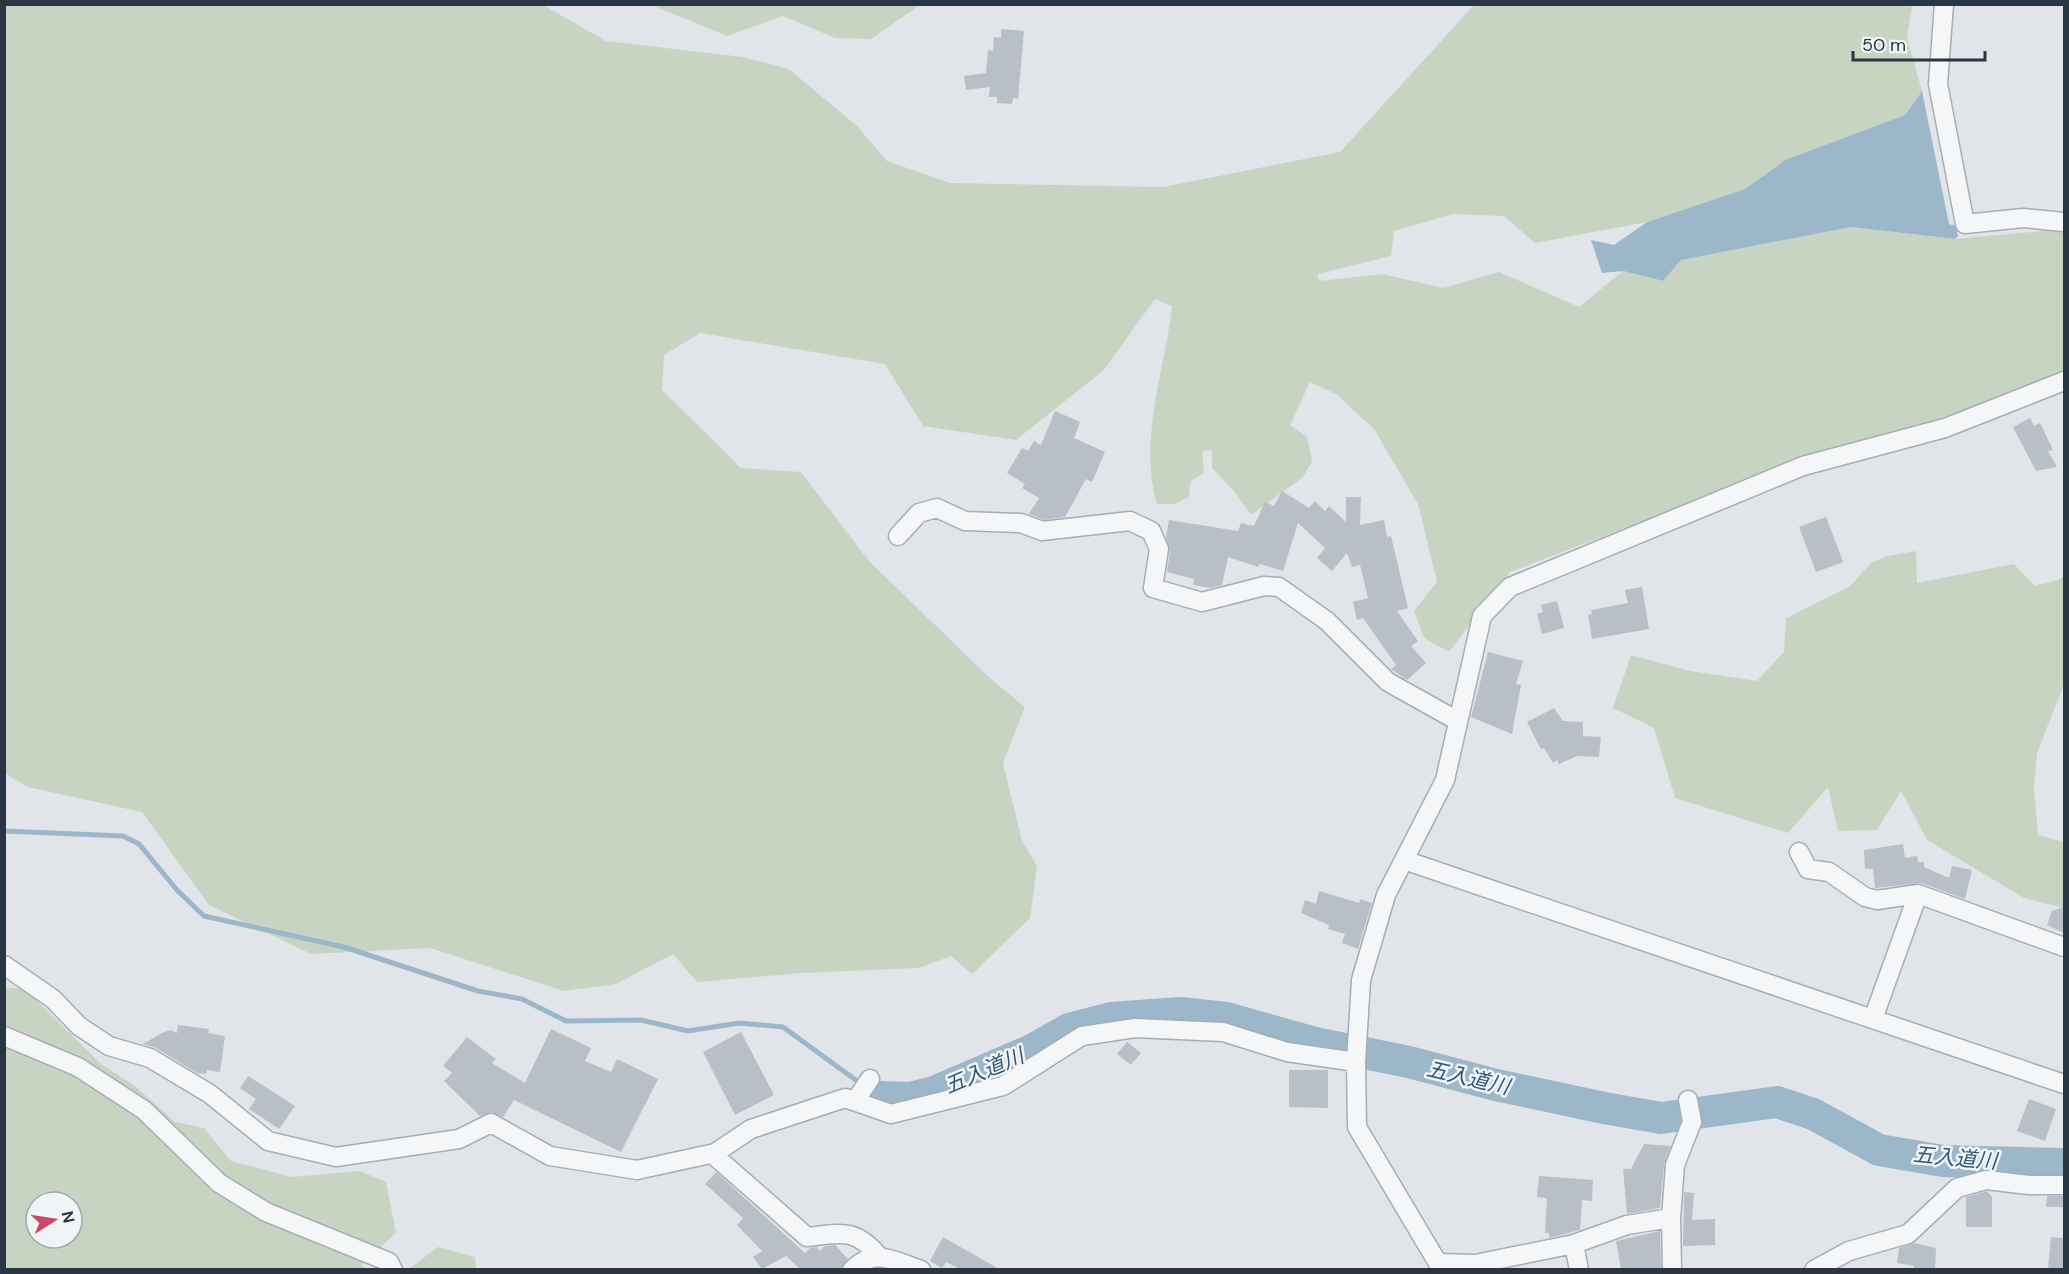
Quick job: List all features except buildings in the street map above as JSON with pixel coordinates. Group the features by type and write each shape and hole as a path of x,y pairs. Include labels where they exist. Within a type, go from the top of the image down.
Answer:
{"street":[{"path":"1944,4 1938,84 1965,224 2023,218 2064,222"},
{"path":"1671,1218 1627,1225 1574,1244 1475,1264 1440,1266 1358,1127 1356,1062 1361,980 1386,895 1445,780 1456,720 1482,616 1510,587 1803,466 1945,428 2064,381"},
{"path":"898,537 919,513 937,508 965,521 1021,523 1042,531 1130,521 1151,531 1159,549 1153,588 1202,602 1264,586 1279,587 1327,621 1388,682 1456,720"},
{"path":"1799,852 1808,868 1829,872 1865,897 1877,900 1918,894 2064,947"},
{"path":"1404,860 2064,1084"},
{"path":"1873,1019 1918,894"},
{"path":"4,965 53,999 79,1026 109,1046 150,1058 210,1094 268,1142 336,1157 459,1140 491,1123 550,1156 637,1170 715,1153 751,1129 845,1098 891,1114 1003,1086 1082,1036 1135,1028 1223,1032 1287,1052 1356,1062"},
{"path":"4,1036 78,1067 144,1110 219,1183 266,1212 389,1262 393,1269"},
{"path":"855,1101 870,1078"},
{"path":"1672,1269 1671,1218 1675,1165 1692,1122 1688,1100"},
{"path":"715,1153 718,1159 807,1237 842,1233 866,1241 879,1256"},
{"path":"1814,1269 1849,1251 1908,1234 1957,1188 1986,1180 2030,1185 2064,1185"},
{"path":"1574,1244 1579,1269"},
{"path":"852,1269 862,1259 879,1256 921,1269"}],"green space":[{"path":"4,5 543,5 606,41 743,57 789,69 857,126 887,161 950,183 1163,187 1340,152 1474,5 1912,5 1907,37 1922,91 1905,115 1785,160 1745,189 1647,222 1535,243 1504,216 1453,214 1394,231 1391,256 1318,274 1319,281 1383,274 1443,288 1499,272 1579,307 1623,271 1663,281 1681,260 1851,227 1955,239 2064,229 2064,373 1940,421 1796,463 1510,572 1449,652 1424,638 1414,611 1437,582 1418,504 1374,429 1336,394 1310,382 1290,425 1307,437 1312,462 1302,478 1251,515 1234,491 1212,468 1212,450 1202,451 1204,473 1191,481 1189,497 1175,504 1157,504 1150,455 1155,405 1172,306 1155,299 1104,370 1016,440 923,426 885,364 700,333 664,355 662,390 741,468 801,472 869,561 992,680 1025,707 1003,763 1022,841 1037,866 1030,918 972,974 951,956 919,968 801,973 697,982 673,954 616,984 564,991 430,948 311,954 209,905 142,812 27,787 5,773"},
{"path":"652,5 920,5 871,39 835,38 783,16 727,36"},
{"path":"1916,551 1917,583 2014,564 2035,586 2058,580 2064,576 2064,684 2037,753 2034,788 2038,835 2064,842 2064,908 2024,898 1927,840 1901,791 1877,830 1838,831 1828,787 1788,833 1675,798 1654,728 1613,708 1631,655 1690,671 1757,681 1784,652 1786,618 1849,587 1871,563 1887,556"},
{"path":"4,988 24,988 101,1064 135,1086 175,1122 204,1128 231,1161 292,1177 360,1171 386,1182 396,1233 361,1265 366,1269 5,1269"},
{"path":"438,1247 475,1257 476,1269 409,1269"}],"water":[{"path":"1922,91 1949,224 1956,226 1958,236 1955,239 1851,227 1681,260 1663,281 1623,271 1602,273 1591,240 1614,245 1647,222 1745,189 1785,160 1905,115"}],"waterway":[{"path":"4,831 123,836 139,844 177,890 204,916 344,947 478,991 522,999 566,1021 641,1020 688,1031 739,1023 783,1027 879,1097"},
{"name":"五入道川","path":"879,1097 910,1098 934,1092 1032,1050 1069,1029 1111,1018 1180,1013 1226,1018 1315,1043 1409,1062 1496,1085 1661,1118 1777,1102 1813,1114 1879,1150 1943,1161 2064,1164"}]}
